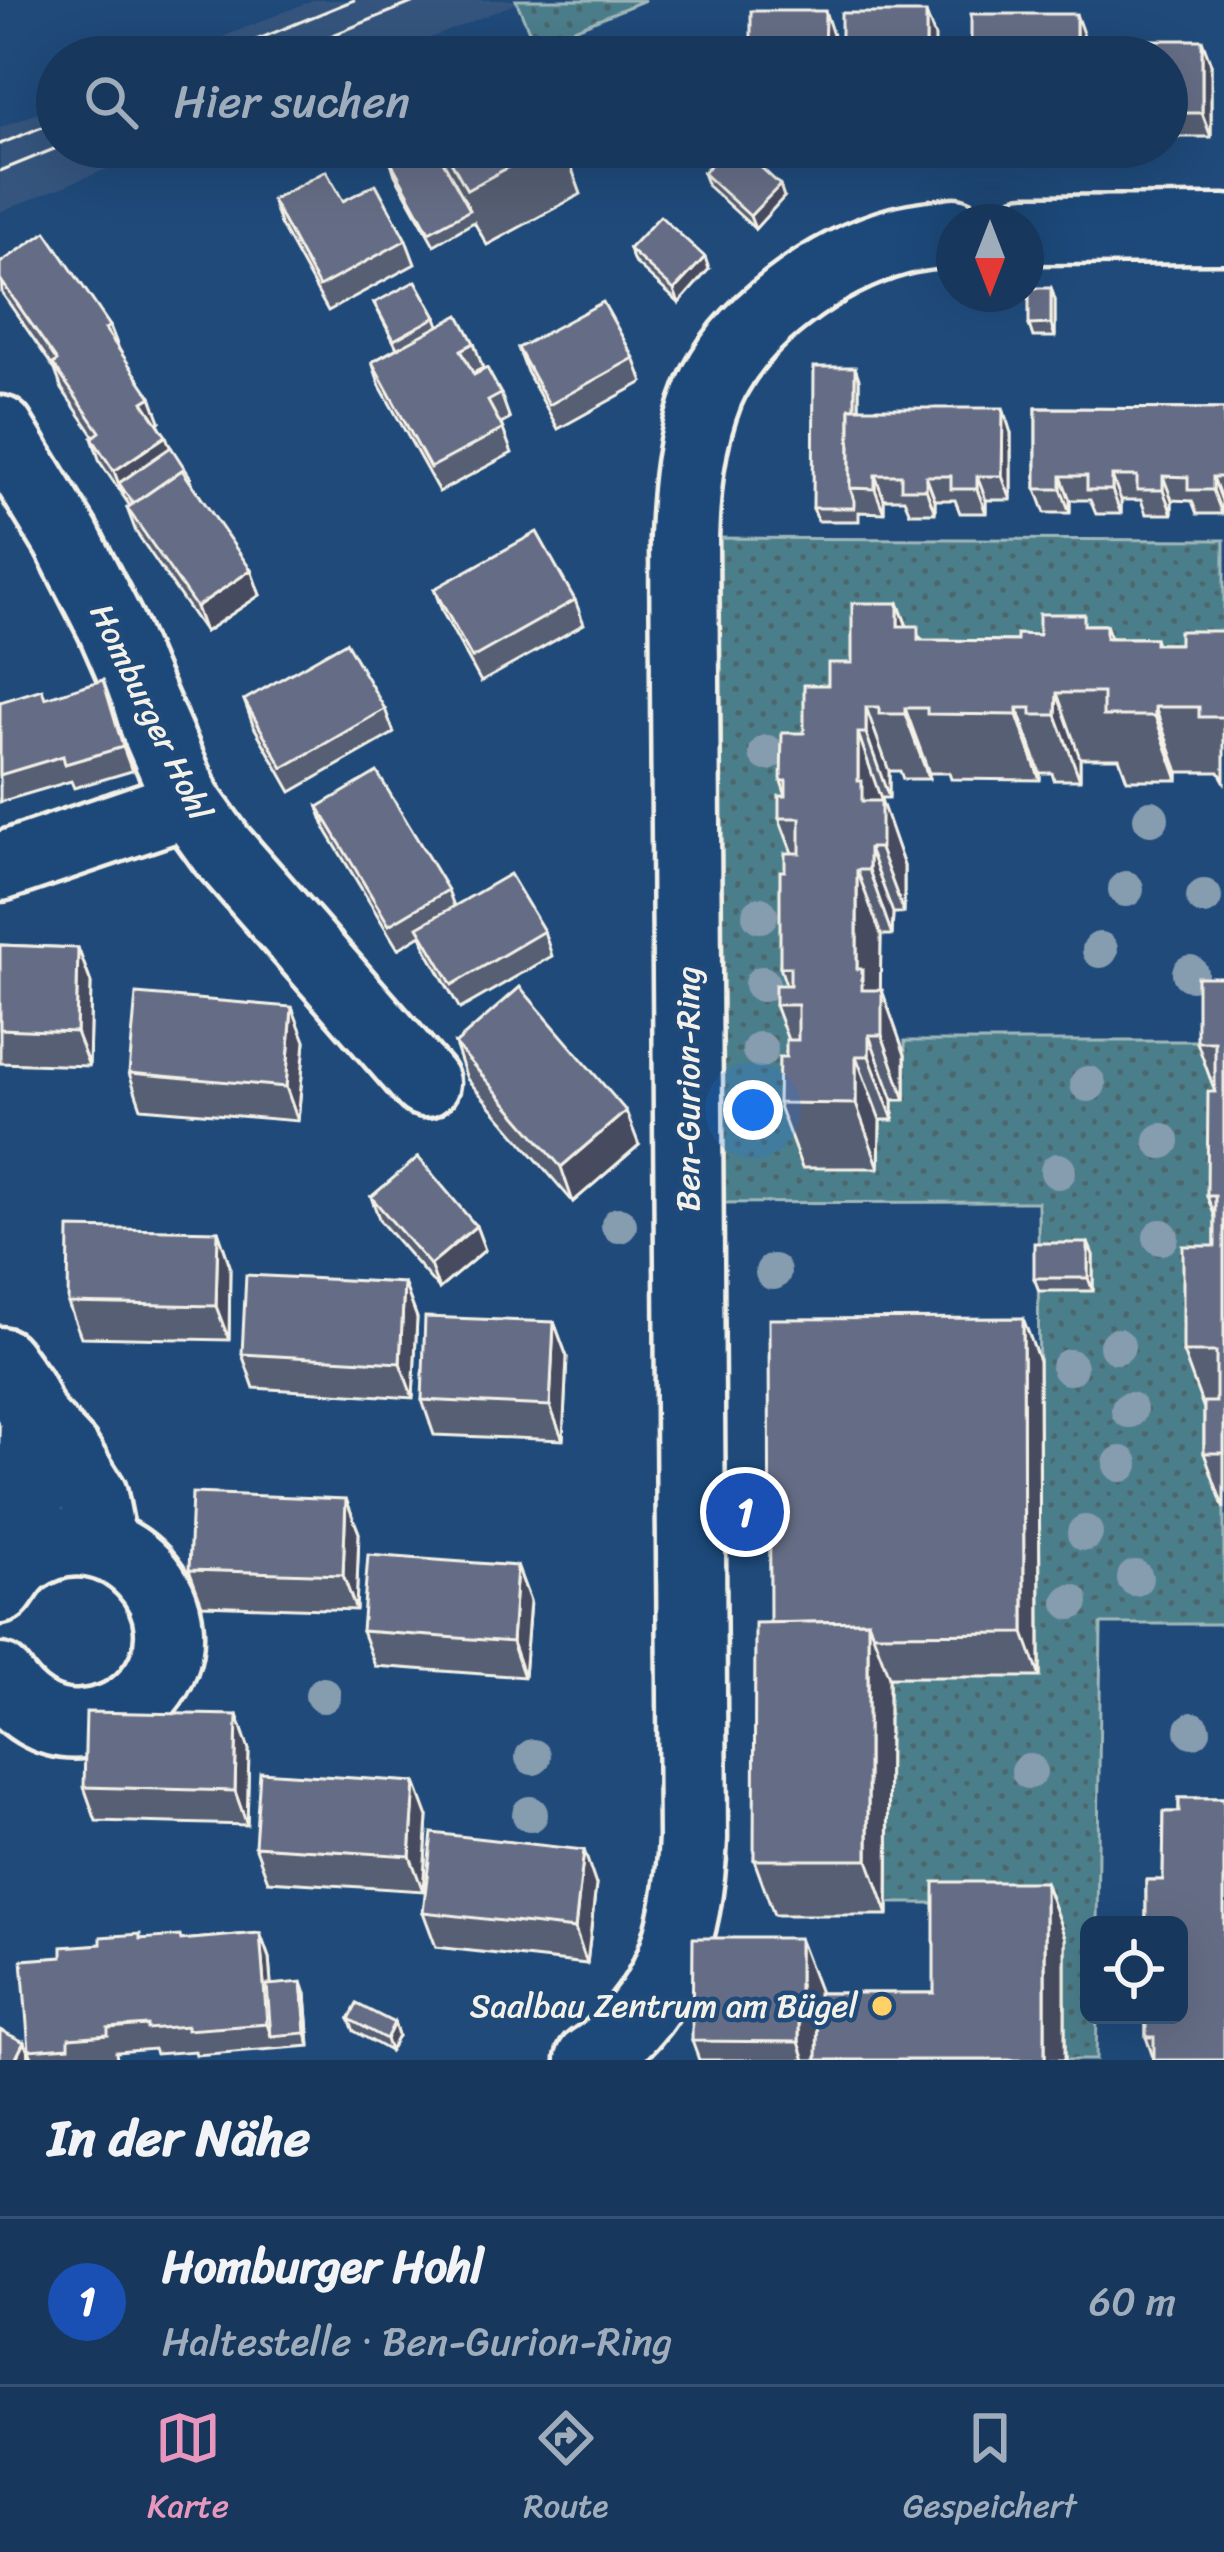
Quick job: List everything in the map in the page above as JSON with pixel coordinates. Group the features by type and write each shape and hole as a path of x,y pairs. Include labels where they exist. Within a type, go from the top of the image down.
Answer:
{"street":[{"path":"1044,230 1224,229"},
{"name":"Ben-Gurion-Ring","path":"590,2060 609,2048 650,2000 677,1952 690,1900 684,538 686,482 694,439 711,389 739,346 778,304 832,269 897,242 936,235"},
{"name":"Homburger Hohl","path":"0,430 66,538 111,626 188,803 232,862 425,1082"},
{"path":"0,867 188,803"},
{"path":"0,1361 34,1419 67,1454 94,1495 104,1546"},
{"path":"10,1576 32,1485 34,1419"},
{"path":"0,1678 28,1711 52,1721 76,1725 106,1721 136,1704 159,1677 170,1644 166,1608 154,1581 127,1556 104,1546 50,1547 10,1576"}],"shaded area":[{"path":"313,0 517,3 436,36 225,36"},
{"path":"36,113 36,168 109,168 0,212 0,128"}],"green space":[{"path":"516,0 645,0 557,36 531,36"},
{"path":"684,538 1224,540 1224,695 876,667 879,1168 880,1120 892,1120 893,1100 905,1099 905,1041 1220,1041 1224,1624 1101,1624 1097,1916 1080,1916 1080,2024 1097,2024 1096,2060 1065,2060 954,1903 888,1903 889,1677 1040,1676 1038,1202 689,1203"}],"building":[{"path":"751,11 825,11 824,36 751,36"},
{"path":"841,13 926,13 926,36 841,36"},
{"path":"971,14 1076,14 1076,36 971,36"},
{"path":"1188,40 1202,40 1202,113 1188,113"},
{"path":"394,168 447,168 470,210 429,232"},
{"path":"455,168 507,168 467,190"},
{"path":"708,168 762,168 780,185 750,216 703,173"},
{"path":"326,171 343,201 376,184 406,240 319,287 272,200"},
{"path":"660,216 705,257 674,290 629,249"},
{"path":"46,232 110,326 105,329 151,397 143,402 166,436 114,471 92,438 100,432 0,279 0,263"},
{"path":"416,281 436,317 394,340 374,303"},
{"path":"1044,288 1051,288 1051,324 1029,325 1029,312 1044,312"},
{"path":"603,302 634,358 549,405 518,348"},
{"path":"459,315 474,343 461,350 474,375 487,368 501,394 488,401 503,429 430,468 372,362"},
{"path":"814,367 855,367 855,408 850,408 854,508 813,508"},
{"path":"850,408 1003,408 1002,476 977,476 977,489 951,489 951,476 926,476 926,489 901,489 901,475 875,475 875,489 850,488"},
{"path":"1036,408 1224,409 1224,477 1213,477 1213,490 1188,490 1188,477 1163,476 1163,490 1137,490 1137,476 1112,476 1112,490 1087,490 1087,476 1061,476 1061,489 1036,489"},
{"path":"171,447 191,478 182,470 133,504 119,483"},
{"path":"182,470 251,570 196,607 127,508"},
{"path":"537,532 575,600 472,658 434,589"},
{"path":"852,603 898,603 898,626 918,626 918,640 1017,641 1017,634 1039,635 1039,614 1084,614 1084,625 1106,625 1106,638 1155,638 1155,644 1179,644 1179,631 1224,631 1224,717 1199,717 1199,707 1155,707 1155,716 1103,716 1103,693 1057,693 1056,715 1031,715 1031,708 1017,708 1017,715 927,714 927,708 879,714 879,707 866,707 866,733 858,733 858,781 862,781 862,801 881,801 881,848 869,848 869,870 857,870 857,969 862,969 862,990 882,990 882,1035 869,1035 869,1056 856,1056 856,1104 778,1103 779,1057 786,1057 786,1040 798,1040 798,1005 775,1005 775,985 790,985 790,967 780,967 780,871 785,871 785,853 800,853 800,818 779,818 779,796 786,796 786,781 781,781 782,733 804,733 804,685 828,685 828,663 852,663"},
{"path":"346,642 385,709 283,768 244,700"},
{"path":"103,680 123,747 65,764 63,756 0,775 0,702 42,689 45,698"},
{"path":"377,772 448,890 389,925 318,807"},
{"path":"510,874 544,931 452,985 418,927"},
{"path":"0,945 78,948 76,1032 0,1029"},
{"path":"1197,977 1224,977 1224,1453 1204,1453 1204,1402 1216,1402 1216,1352 1183,1352 1183,1246 1215,1246 1215,1196 1207,1196 1208,1092 1215,1092 1215,1042 1197,1042"},
{"path":"520,987 626,1111 561,1167 455,1044"},
{"path":"136,994 292,1007 286,1087 129,1073"},
{"path":"418,1157 476,1226 430,1265 371,1197"},
{"path":"69,1228 218,1231 216,1306 68,1303"},
{"path":"1034,1243 1088,1243 1088,1278 1034,1278"},
{"path":"246,1275 404,1283 400,1363 242,1354"},
{"path":"425,1317 554,1322 550,1406 422,1400"},
{"path":"1023,1318 1024,1633 873,1634 868,1621 770,1623 769,1319"},
{"path":"192,1493 346,1499 343,1575 189,1570"},
{"path":"368,1555 517,1566 512,1642 362,1631"},
{"path":"868,1621 868,1860 754,1860 755,1623"},
{"path":"86,1712 237,1715 235,1791 84,1787"},
{"path":"260,1772 415,1782 410,1856 255,1846"},
{"path":"1179,1798 1224,1798 1224,2060 1154,2060 1154,2037 1146,2037 1146,2024 1188,2024 1188,1916 1146,1916 1146,1880 1163,1880 1164,1812 1179,1812"},
{"path":"432,1833 584,1850 575,1929 423,1912"},
{"path":"934,1882 1045,1882 1045,2060 817,2060 818,1993 934,1993"},
{"path":"260,1933 267,2024 187,2030 187,2026 108,2028 108,2035 69,2038 69,2047 29,2050 22,1960 62,1957 62,1947 101,1944 101,1937 140,1934 140,1939 180,1936 181,1940"},
{"path":"693,1938 799,1938 799,2042 692,2041"},
{"path":"302,1982 306,2033 271,2036 267,1985"},
{"path":"357,2004 394,2023 386,2039 349,2019"},
{"path":"0,2030 24,2042 15,2060 0,2060"}],"tram line":[{"path":"266,36 354,0"},
{"path":"331,36 419,0"},
{"path":"0,144 36,129"},
{"path":"0,171 36,156"}],"place":[{"name":"Homburger Hohl","path":"745,1512"},
{"name":"Saalbau Zentrum am Bügel","path":"882,2006"}]}
